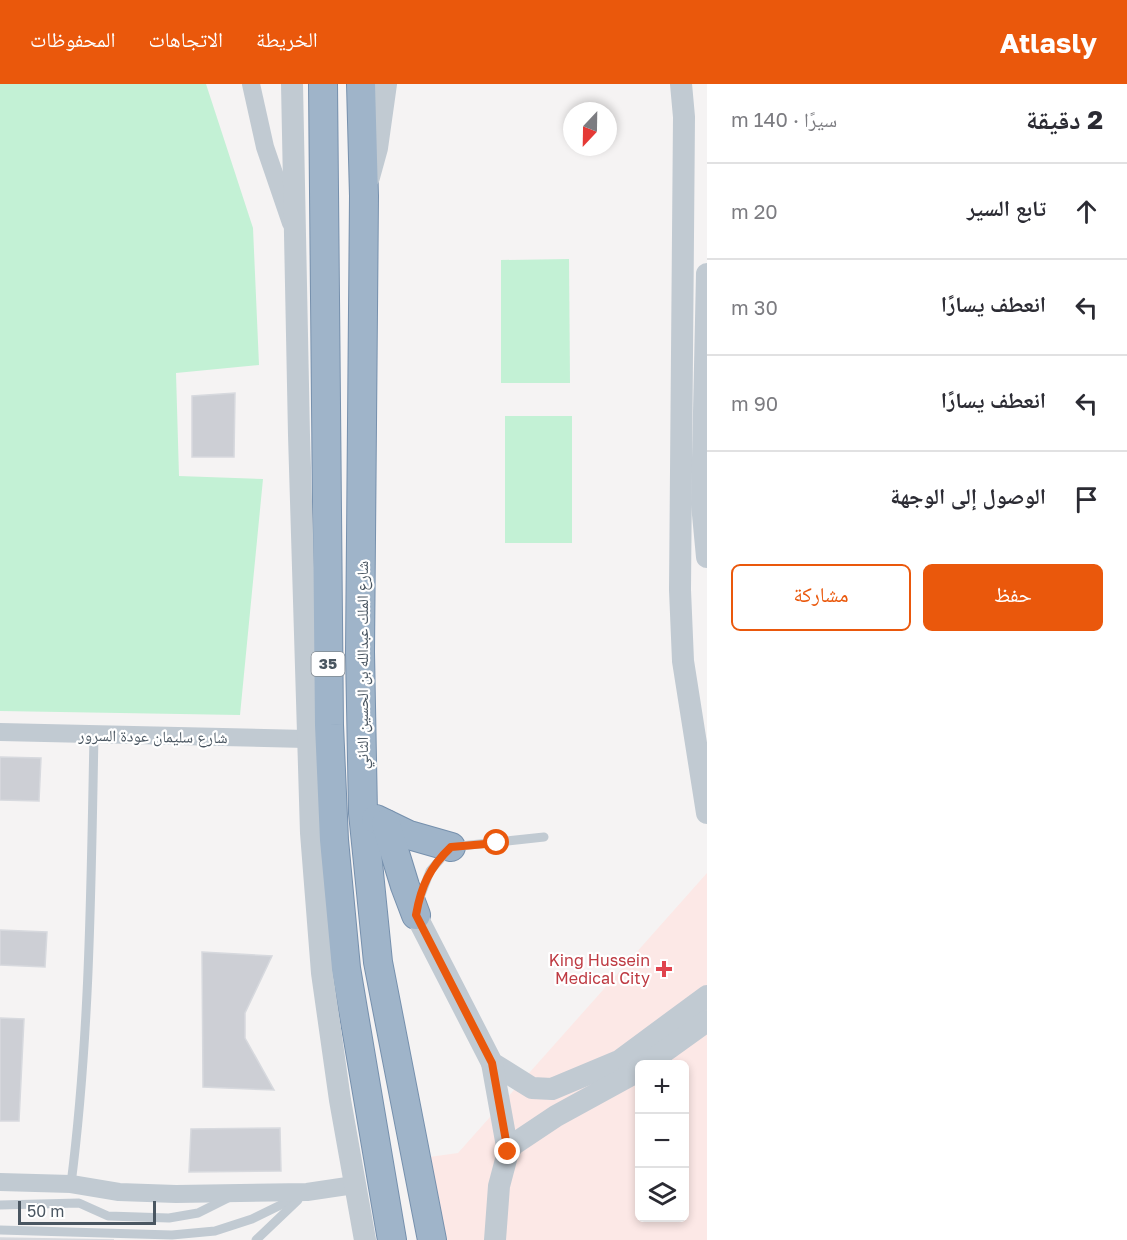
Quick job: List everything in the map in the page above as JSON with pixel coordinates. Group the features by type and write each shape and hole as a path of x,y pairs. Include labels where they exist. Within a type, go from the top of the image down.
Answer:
{"highway":[{"path":"307,84 311,168 324,214"},
{"name":"شارع الملك عبدالله بن الحسين الثاني","path":"323,84 329,725 334,840 346,968 392,1240"},
{"name":"شارع الملك عبدالله بن الحسين الثاني","path":"361,84 364,196 360,652 375,819 378,962 432,1240"},
{"path":"375,819 409,835 451,847"},
{"path":"375,819 416,915"}],"street":[{"path":"251,84 268,155 295,234"},
{"path":"292,84 306,739 322,973 354,1185 365,1240"},
{"path":"364,196 377,148 386,84"},
{"path":"681,84 684,124 680,590 683,661 706,791 707,813"},
{"path":"707,274 702,504 707,557"},
{"name":"شارع سليمان عودة السرور","path":"0,732 306,739"},
{"path":"416,915 492,1063 508,1152 498,1186 495,1240"},
{"path":"492,1063 518,1082 542,1089 634,1068 707,996"},
{"path":"508,1152 522,1137 707,1021"},
{"path":"0,1182 71,1184 119,1192 235,1194 307,1192 354,1185"}],"lane":[{"path":"71,1184 80,1116 87,991 94,735"},
{"path":"416,915 420,893 430,871 451,847 544,837"},
{"path":"0,1230 172,1235 215,1231 252,1219 307,1192"},
{"path":"256,1240 307,1192"},
{"path":"0,1205 79,1203 108,1216 169,1218 198,1213 235,1194"}],"shaded area":[{"name":"King Hussein Medical City","path":"707,873 707,1240 437,1240 415,1159 458,1153"}],"green space":[{"path":"0,84 206,84 253,228 259,365 176,373 179,476 263,479 240,715 0,711"},
{"path":"569,259 570,383 501,383 501,260"},
{"path":"505,416 572,416 572,543 505,543"}],"building":[{"path":"235,393 234,457 192,457 192,396"},
{"path":"0,757 41,758 39,801 0,800"},
{"path":"0,930 47,932 45,967 0,965"},
{"path":"202,952 272,956 245,1013 245,1038 274,1090 203,1087"},
{"path":"0,1018 24,1019 19,1121 0,1121"},
{"path":"280,1128 281,1171 189,1172 191,1129"},
{"path":"0,1238 114,1240 0,1240"}],"place":[{"name":"King Hussein Medical City","path":"664,969"}],"route":[{"path":"497,843 451,847 436,861 424,882 416,915 492,1063 508,1152"}]}
